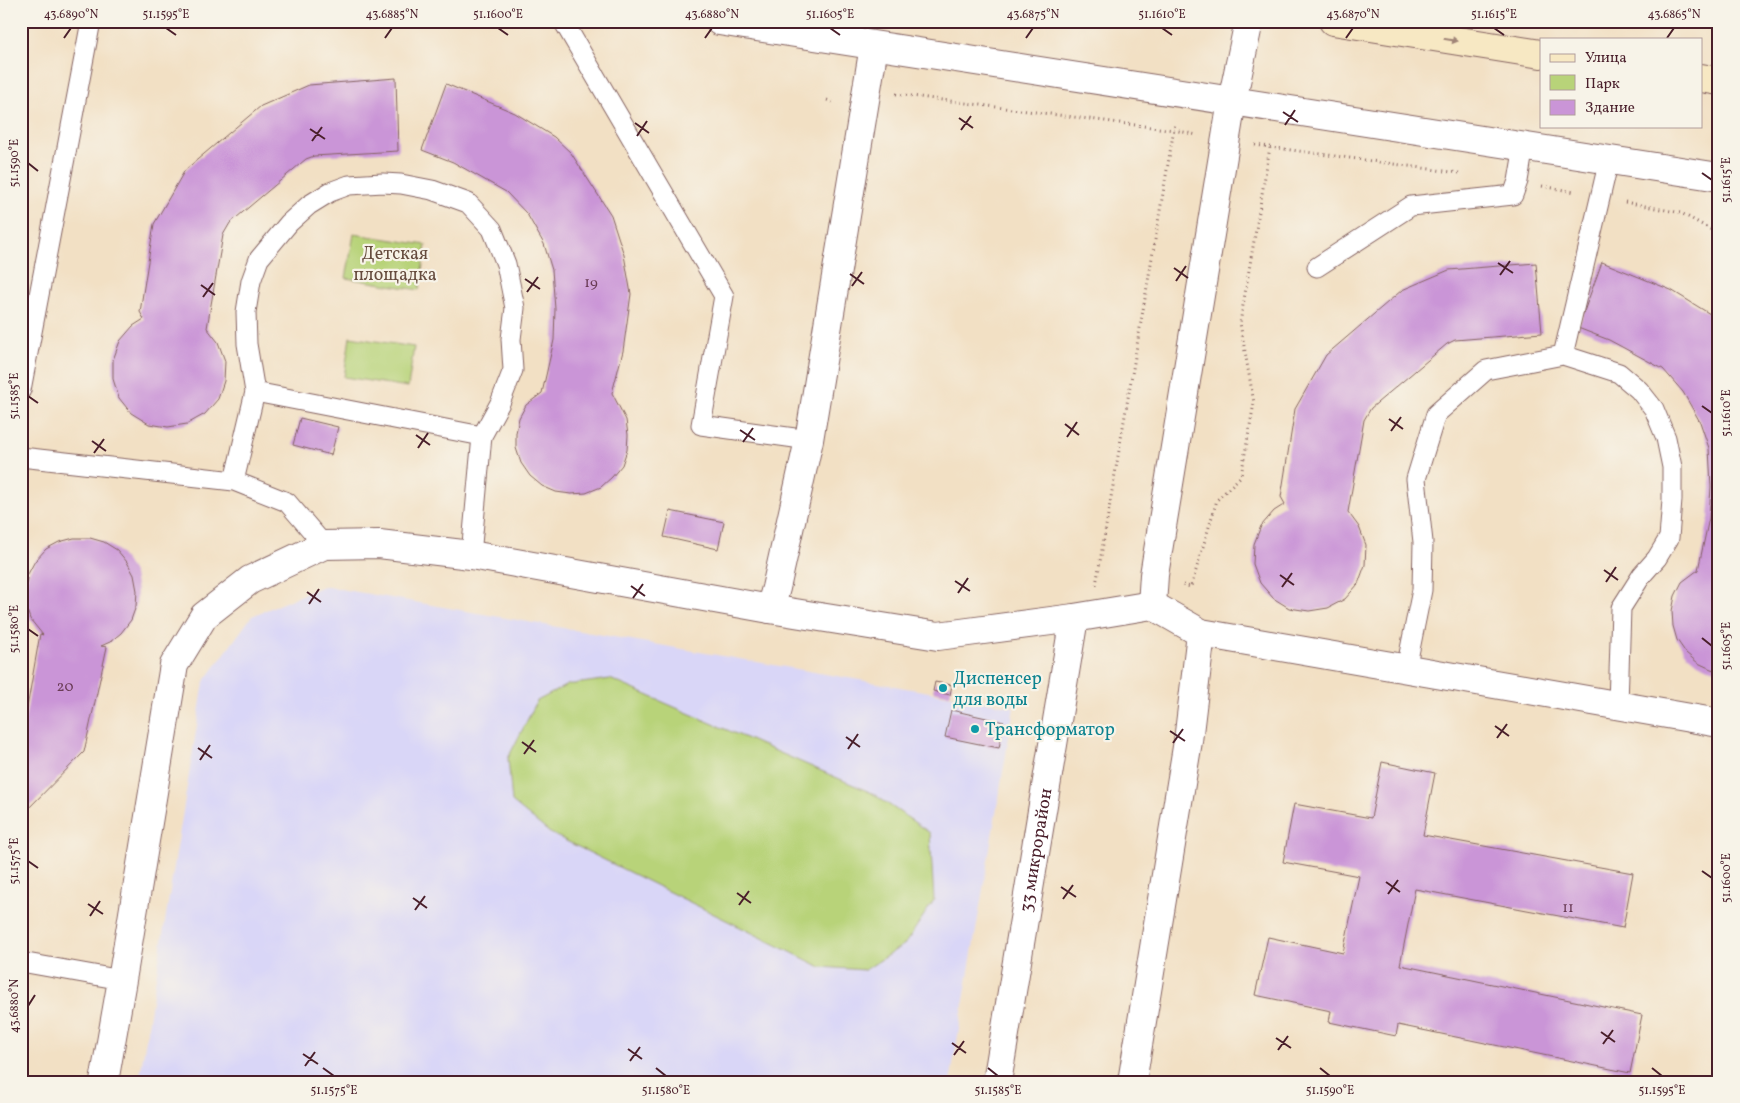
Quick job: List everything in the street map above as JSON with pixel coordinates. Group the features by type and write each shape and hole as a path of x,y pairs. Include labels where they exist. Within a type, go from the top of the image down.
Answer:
{"street":[{"path":"719,21 1719,177"},
{"path":"1152,605 1154,575 1232,101 1249,21"},
{"path":"1334,21 1540,54"},
{"path":"770,610 809,440 874,46"},
{"path":"1702,78 1719,81"},
{"path":"104,1082 174,665 204,616 250,580 324,546 378,544 471,555 770,610 938,636 1074,618 1152,605 1201,633 1719,723"},
{"name":"33 микрорайон","path":"997,1082 1074,618"},
{"path":"1132,1082 1188,741 1201,633"}],"lane":[{"path":"21,390 91,21"},
{"path":"563,21 724,296 701,425 809,440"},
{"path":"1317,268 1411,206 1513,195 1518,181 1524,146"},
{"path":"1563,355 1609,160"},
{"path":"234,481 255,392 247,344 246,312 251,282 259,259 289,222 309,205 330,192 349,185 364,183 400,184 432,190 468,203 492,229 506,264 515,308 511,339 513,370 500,403 482,436 471,555"},
{"path":"1406,669 1422,590 1422,542 1416,479 1436,414 1486,370 1563,355 1619,373 1640,390 1657,416 1666,438 1672,468 1669,538 1621,608 1618,705"},
{"path":"255,392 482,436"},
{"path":"21,457 234,481 286,502 324,546"},
{"path":"21,962 122,980"}],"path":[{"path":"827,100 863,112 897,93 1174,130 1226,141 1468,174"},
{"path":"1103,588 1095,590 1180,93"},
{"path":"1154,575 1191,587 1218,500 1241,476 1254,403 1240,323 1270,147"},
{"path":"1518,181 1681,213 1719,234"}],"shaded area":[{"path":"323,586 1014,707 950,1082 139,1082 204,682 252,616"}],"green space":[{"name":"Детская площадка","path":"354,234 426,245 419,290 346,278"},
{"path":"350,337 414,347 408,387 344,377"},
{"path":"610,679 872,793 930,833 934,900 905,944 865,970 821,967 550,833 512,802 508,758 537,701 567,685"}],"building":[{"path":"396,78 398,151 314,156 306,159 230,223 223,235 207,328 218,342 225,361 224,381 218,399 205,414 187,424 168,427 149,424 131,413 119,398 113,379 113,360 120,341 133,326 144,319 140,312 154,224 185,170 261,106 309,85"},
{"path":"446,84 515,113 554,137 571,153 611,215 624,255 631,294 623,351 612,393 626,420 627,450 622,465 612,477 601,487 586,493 556,492 542,486 530,476 521,463 516,448 519,418 526,405 542,393 554,340 555,309 552,270 544,244 527,214 506,192 453,162 422,150"},
{"path":"1602,262 1671,290 1710,314 1719,322 1719,671 1698,663 1686,653 1677,640 1673,626 1672,611 1675,596 1682,582 1698,570 1709,518 1711,487 1709,448 1700,422 1683,392 1663,369 1609,340 1578,328"},
{"path":"1536,263 1542,333 1455,340 1447,344 1371,408 1364,420 1348,512 1359,527 1366,545 1365,565 1358,584 1345,599 1328,608 1309,611 1289,608 1273,598 1260,583 1253,564 1254,544 1261,526 1274,511 1285,504 1281,497 1295,409 1326,355 1402,290 1449,270"},
{"path":"300,418 338,427 331,455 293,445"},
{"path":"670,511 724,522 718,549 664,537"},
{"path":"74,538 90,538 104,542 117,550 127,562 134,575 137,591 136,606 131,620 121,633 110,642 101,646 107,647 84,752 21,816 21,727 24,725 40,634 43,635 30,619 25,604 25,589 28,574 35,561 46,549 59,542"},
{"name":"Диспенсер для воды","path":"935,682 952,685 950,695 933,691"},
{"name":"Трансформатор","path":"951,710 1004,722 999,748 945,737"},
{"path":"1382,762 1435,773 1423,835 1633,873 1623,928 1415,889 1400,965 1642,1015 1630,1073 1398,1025 1396,1036 1329,1022 1331,1011 1255,995 1268,937 1343,953 1359,876 1283,862 1294,804 1371,818"}],"place":[{"name":"Диспенсер для воды","path":"943,688"},
{"name":"Трансформатор","path":"975,729"}]}
